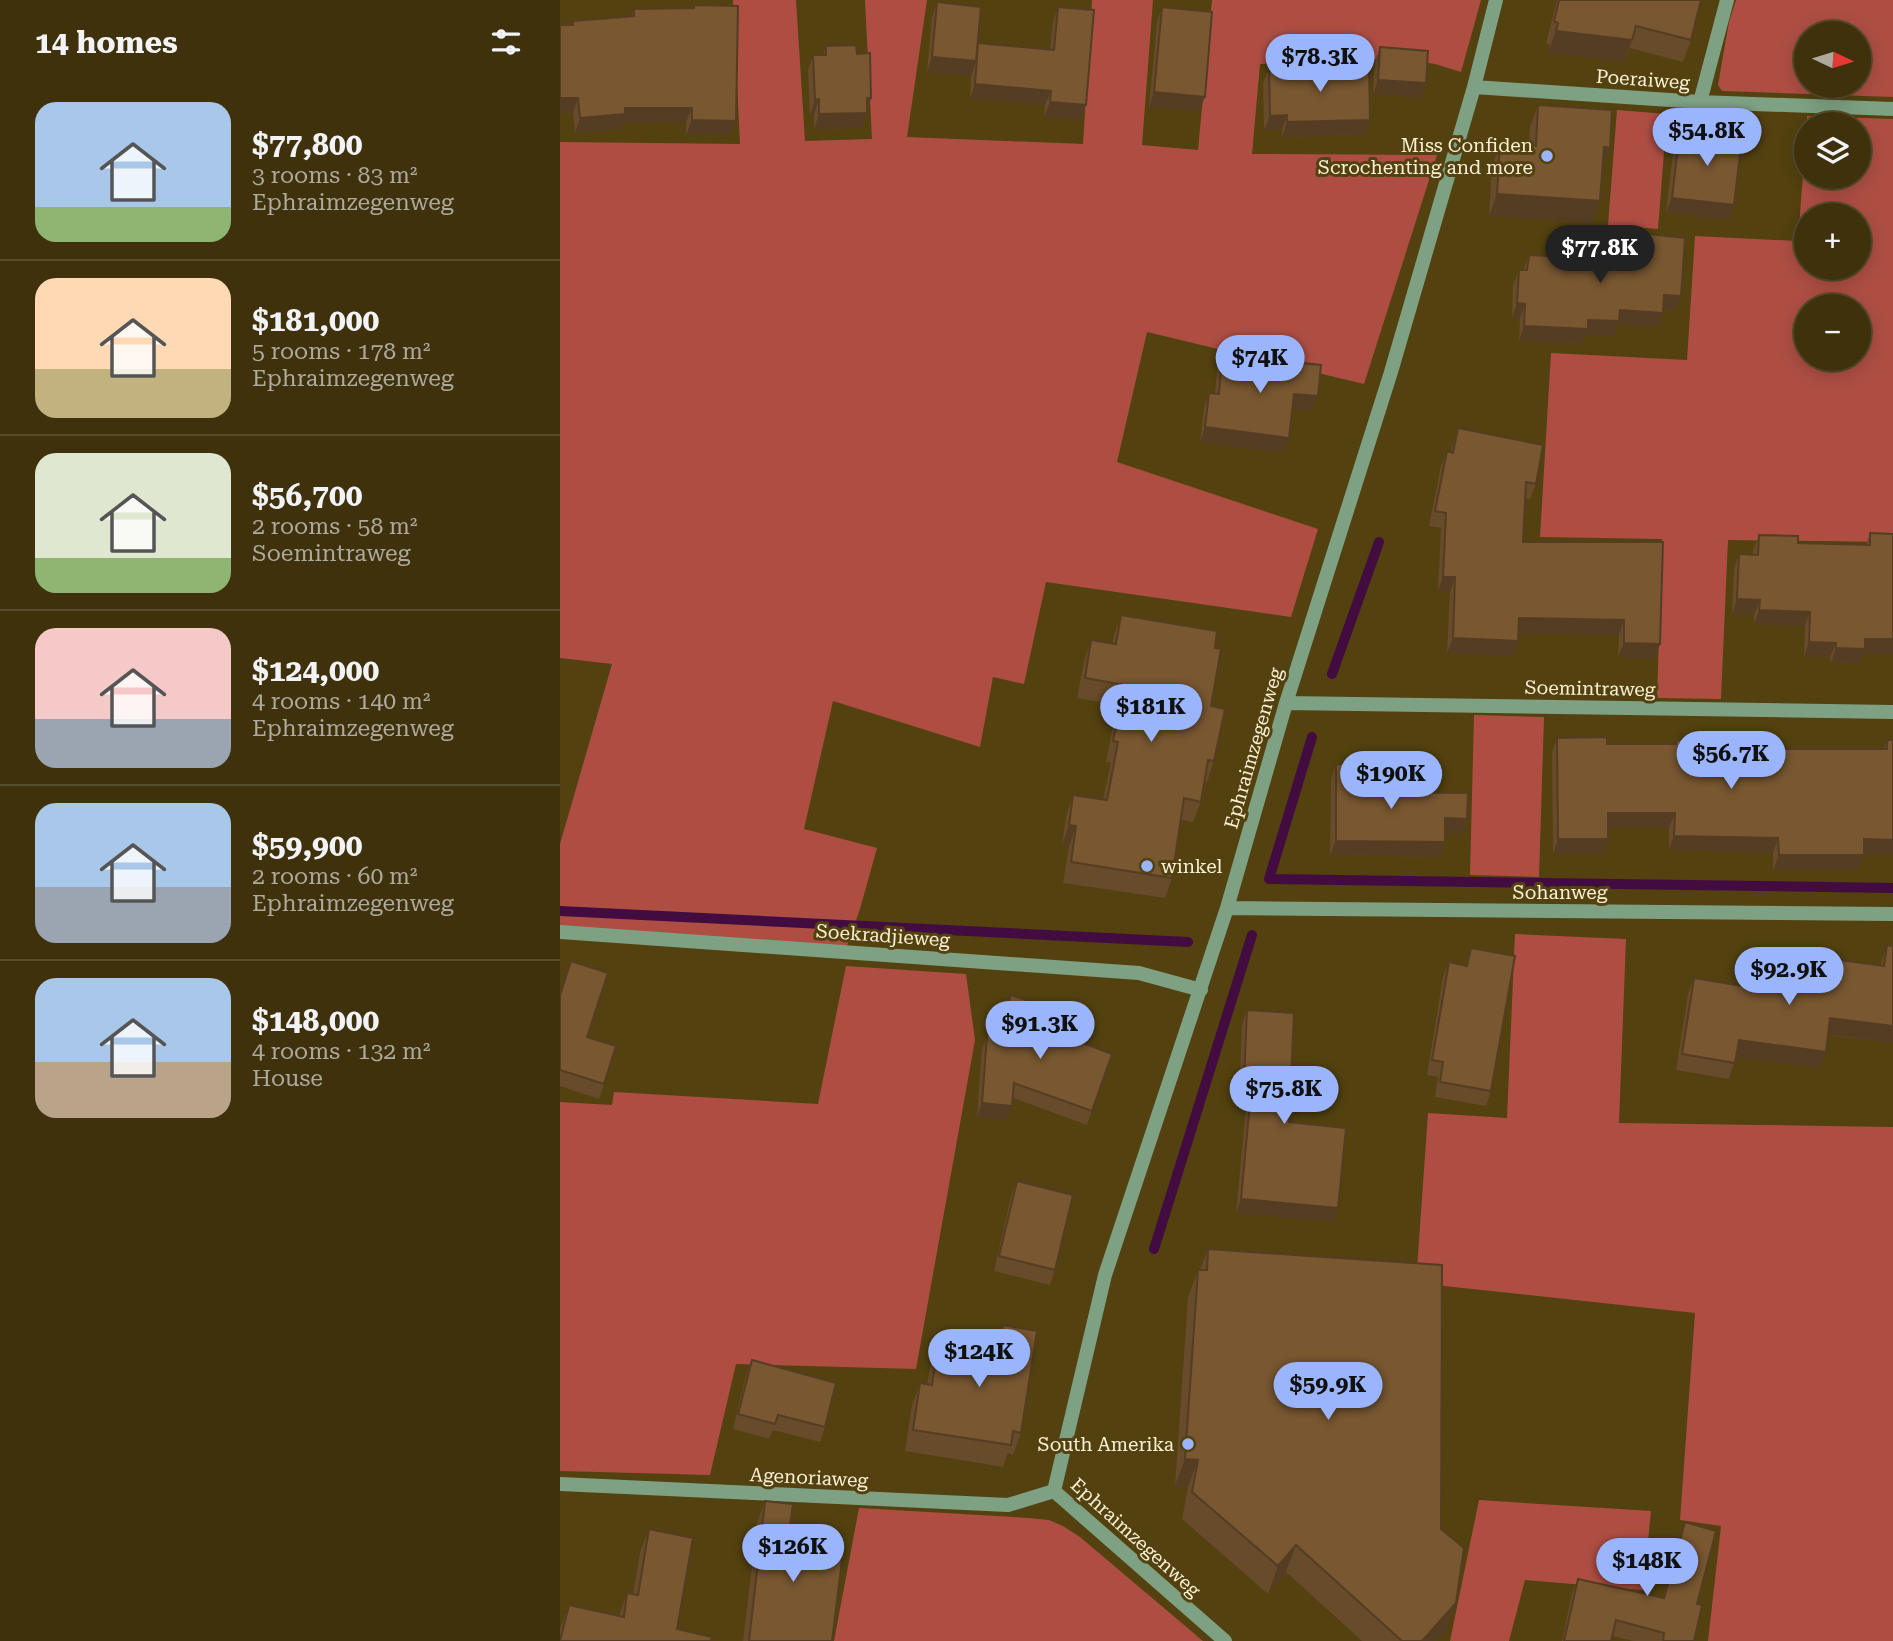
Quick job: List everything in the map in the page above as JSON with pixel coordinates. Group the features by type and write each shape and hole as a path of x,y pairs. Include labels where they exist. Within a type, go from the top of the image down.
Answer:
{"street":[{"name":"Ephraimzegenweg","path":"1225,1641 1054,1491 1105,1275 1227,908 1286,702 1391,372 1474,87 1496,0"},
{"path":"1700,102 1727,0"},
{"name":"Poeraiweg","path":"1474,87 1700,102 1893,109"},
{"name":"Soemintraweg","path":"1286,702 1893,712"},
{"name":"Sohanweg","path":"1227,908 1893,914"},
{"name":"Soekradjieweg","path":"560,932 1139,973 1200,990"},
{"name":"Agenoriaweg","path":"560,1484 1008,1506 1054,1491"}],"shaded area":[{"path":"733,0 796,0 805,141 872,139 865,0 927,0 907,137 1083,144 1092,0 1153,0 1142,145 1198,150 1212,0 1481,0 1461,72 1435,64 1397,58 1260,64 1252,154 1437,155 1364,384 1147,332 1117,462 1318,529 1291,617 1046,582 1024,684 993,677 980,747 833,701 804,829 877,848 847,946 560,929 560,844 612,664 560,658 560,142 740,144"},
{"path":"1736,0 1893,0 1893,97 1871,96 1871,21 1794,21 1794,94 1722,91 1718,85 1729,22"},
{"path":"1617,110 1667,114 1658,229 1608,225"},
{"path":"1871,118 1893,119 1893,542 1728,540 1721,699 1657,698 1662,539 1540,537 1551,353 1687,360 1695,236 1794,241 1794,280 1871,280 1871,203 1801,203 1802,189 1871,189"},
{"path":"1474,715 1544,717 1539,877 1470,875"},
{"path":"1515,934 1626,939 1619,1123 1893,1127 1893,1641 1708,1641 1721,1526 1680,1520 1695,1313 1416,1283 1428,1113 1507,1118"},
{"path":"846,966 966,974 975,1040 916,1369 736,1364 710,1475 560,1471 560,1102 612,1105 614,1092 818,1104"},
{"path":"1479,1500 1651,1511 1643,1590 1525,1580 1509,1641 1450,1641"},
{"path":"859,1508 1049,1520 1080,1537 1203,1641 834,1641"}],"building":[{"path":"1559,0 1701,0 1691,40 1636,26 1632,40 1556,31 1558,23 1554,21"},
{"path":"937,2 981,7 976,61 932,57"},
{"path":"694,5 738,6 736,121 692,120 692,108 625,108 625,114 580,118 578,98 560,98 560,25 573,25 573,21 634,16 634,9 694,8"},
{"path":"1058,7 1094,10 1086,105 1050,102 1051,91 975,84 978,43 1054,50"},
{"path":"1162,7 1212,12 1205,97 1154,92"},
{"path":"856,45 857,54 870,53 871,98 867,98 867,113 819,114 819,99 815,100 813,55 826,55 826,46"},
{"path":"1380,47 1428,51 1426,83 1378,80"},
{"path":"1369,66 1370,120 1287,122 1287,115 1270,116 1269,68"},
{"path":"1538,105 1612,110 1610,148 1604,147 1600,201 1497,194 1500,144 1536,146"},
{"path":"1680,130 1742,137 1734,205 1672,198"},
{"path":"1647,234 1685,238 1681,296 1664,295 1663,313 1620,310 1619,321 1588,320 1588,329 1524,326 1525,304 1517,303 1519,270 1527,270 1529,255 1630,261 1631,249 1645,250"},
{"path":"1222,355 1321,365 1318,396 1294,394 1289,438 1205,427 1209,393 1219,394"},
{"path":"1458,428 1543,445 1536,484 1526,482 1523,542 1663,542 1660,644 1624,643 1624,620 1519,618 1518,641 1453,638 1455,577 1443,577 1446,513 1435,511 1447,451 1453,453"},
{"path":"1870,533 1893,534 1893,639 1865,639 1865,649 1836,648 1836,643 1809,642 1810,612 1759,610 1760,600 1737,599 1739,554 1758,555 1759,535 1798,536 1798,543 1870,545"},
{"path":"1121,615 1217,631 1215,648 1221,649 1211,706 1225,709 1214,761 1208,760 1201,802 1184,798 1172,878 1071,862 1076,826 1069,825 1073,795 1107,800 1118,742 1113,741 1125,685 1085,678 1091,640 1116,644"},
{"path":"1607,737 1607,744 1676,744 1676,740 1777,740 1777,749 1887,749 1887,740 1893,740 1893,840 1864,839 1864,855 1779,855 1778,838 1674,836 1675,813 1608,813 1608,839 1558,839 1557,738"},
{"path":"1336,764 1371,765 1371,792 1468,793 1467,819 1445,818 1445,842 1336,841"},
{"path":"1887,945 1893,946 1893,1026 1830,1018 1826,1052 1739,1040 1735,1063 1682,1054 1694,978 1779,992 1784,953 1884,966"},
{"path":"1471,948 1515,956 1491,1091 1440,1082 1443,1062 1432,1060 1449,962 1467,966"},
{"path":"571,961 608,973 587,1037 616,1046 604,1084 560,1070 560,995"},
{"path":"1011,995 1044,1006 1037,1026 1112,1054 1092,1111 1014,1083 1012,1106 982,1103 987,1035 997,1036"},
{"path":"1247,1010 1294,1013 1289,1122 1346,1128 1338,1208 1241,1199 1252,1081 1244,1080"},
{"path":"1017,1181 1073,1195 1055,1270 999,1256"},
{"path":"1208,1249 1442,1265 1441,1529 1464,1548 1456,1603 1422,1641 1402,1641 1296,1545 1278,1566 1192,1492 1198,1460 1185,1459 1198,1270 1207,1270"},
{"path":"1003,1325 1037,1331 1021,1433 1013,1431 1011,1445 913,1430 920,1383 932,1385 939,1341 999,1350"},
{"path":"752,1360 836,1383 825,1427 778,1415 775,1424 738,1414"},
{"path":"765,1501 793,1504 790,1526 795,1527 793,1540 828,1544 826,1557 842,1560 832,1641 749,1641"},
{"path":"1685,1522 1716,1531 1697,1604 1702,1605 1694,1641 1663,1641 1664,1633 1616,1620 1611,1641 1564,1641 1578,1579 1664,1598"},
{"path":"649,1529 693,1538 677,1629 712,1637 711,1641 560,1641 569,1605 624,1617 627,1593 638,1595"}],"waterway":[{"path":"1332,674 1379,542"},
{"path":"1312,737 1269,879 1893,888"},
{"path":"560,911 1188,942"},
{"path":"1154,1249 1252,935"}],"place":[{"name":"Miss Confiden Scrochenting and more","path":"1547,156"},
{"name":"winkel","path":"1147,866"},
{"name":"South Amerika","path":"1188,1444"}]}
